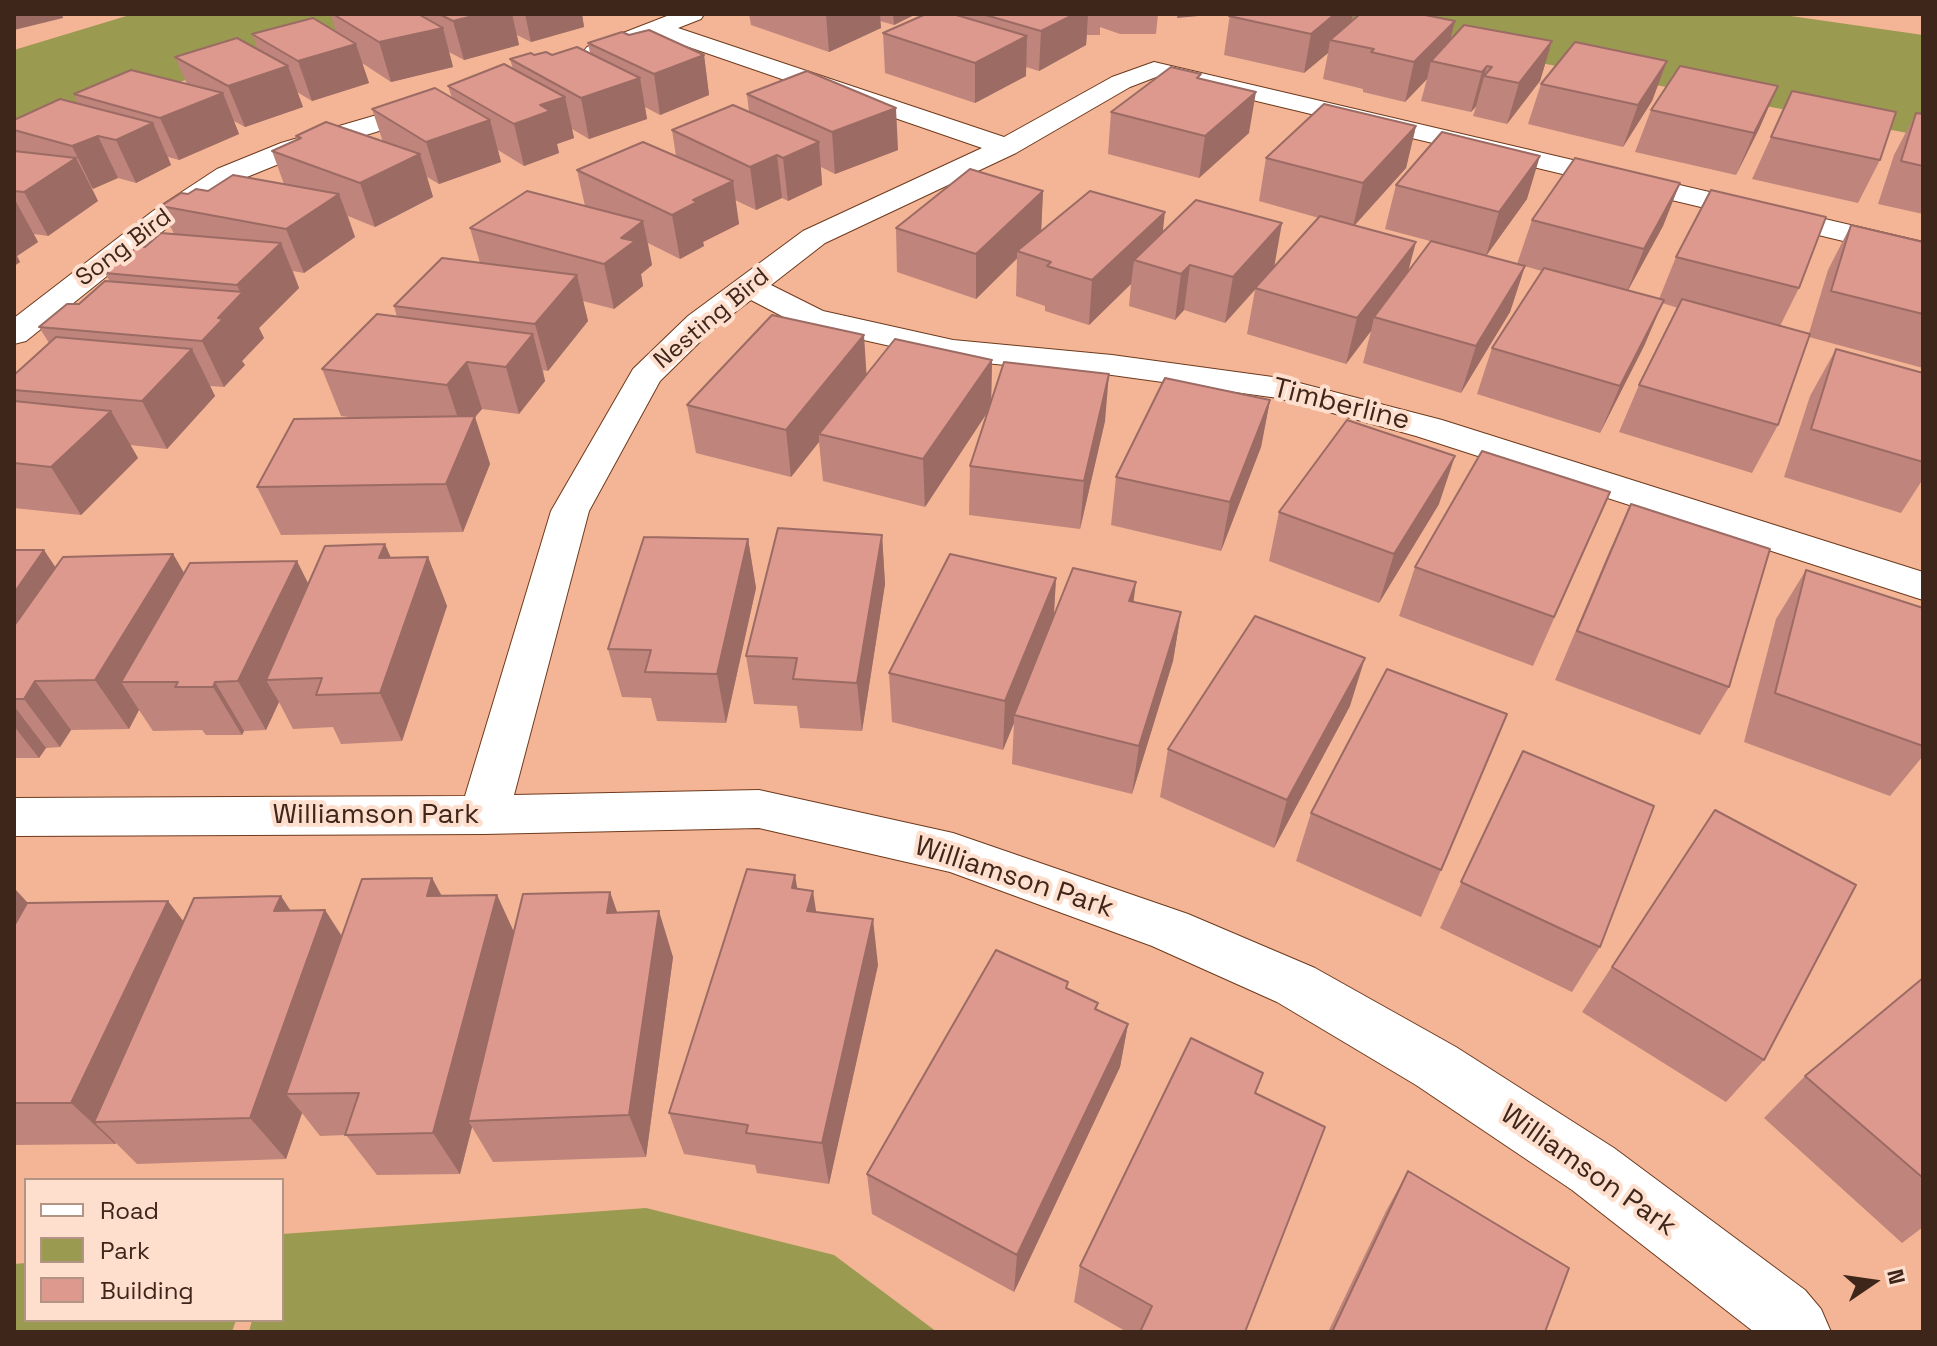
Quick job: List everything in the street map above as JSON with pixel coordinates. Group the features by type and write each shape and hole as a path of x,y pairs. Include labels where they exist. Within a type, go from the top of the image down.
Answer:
{"street":[{"path":"573,60 693,14"},
{"path":"658,29 1006,147"},
{"name":"Nesting Bird","path":"484,815 570,511 645,376 700,323 814,237 1006,147 1121,82 1154,69 1923,251"},
{"name":"Song Bird","path":"14,334 163,217 227,175 291,149 456,100"},
{"name":"Timberline","path":"747,285 813,319 953,350 1112,365 1280,388 1429,428 1923,586"},
{"name":"Williamson Park","path":"14,817 484,815 759,809 953,853 1170,930 1296,985 1436,1066 1593,1169 1782,1313 1798,1332"}],"green space":[{"path":"133,14 425,14 206,73 102,109 14,150 14,50"},
{"path":"1331,14 1777,14 1923,35 1923,136 1483,52 1360,26"},
{"path":"646,1208 834,1255 937,1332 249,1332 252,1322 284,1322 284,1234"},
{"path":"24,1263 24,1322 235,1322 232,1332 14,1332 14,1264"}],"building":[{"path":"333,14 418,14 443,28 379,42"},
{"path":"439,14 481,14 453,21"},
{"path":"926,14 953,14 1027,36 975,63 883,33"},
{"path":"982,14 1075,14 1041,31"},
{"path":"1335,14 1311,34 1229,16"},
{"path":"1360,14 1420,14 1455,21 1414,62 1371,52 1374,49 1330,40"},
{"path":"313,18 356,44 298,61 252,34"},
{"path":"1464,25 1552,41 1519,83 1484,76 1492,67 1487,66 1482,72 1431,61"},
{"path":"649,30 704,55 654,74 588,43 622,32 629,35"},
{"path":"237,38 288,66 228,86 175,57"},
{"path":"1575,42 1667,61 1638,105 1541,84"},
{"path":"577,47 640,78 581,98 510,59 531,53 546,52 552,55"},
{"path":"504,64 565,97 540,105 550,111 514,124 448,86"},
{"path":"1680,66 1778,86 1754,133 1651,110"},
{"path":"1171,67 1201,74 1197,78 1256,92 1205,136 1111,112"},
{"path":"131,70 223,93 160,118 74,94"},
{"path":"807,71 896,108 832,132 747,94"},
{"path":"435,88 490,120 426,142 372,109"},
{"path":"1792,91 1896,112 1880,160 1771,137"},
{"path":"60,99 153,123 116,140 98,136 72,146 14,130 14,120"},
{"path":"1324,104 1416,126 1363,183 1266,158"},
{"path":"733,105 819,142 783,158 777,155 750,167 672,130"},
{"path":"1916,113 1923,114 1923,166 1901,161"},
{"path":"326,122 420,154 360,183 272,151"},
{"path":"1442,132 1540,156 1499,212 1396,185"},
{"path":"643,142 733,181 693,200 697,202 672,215 577,170"},
{"path":"14,151 76,158 24,192 14,191"},
{"path":"1575,158 1680,183 1644,249 1532,220"},
{"path":"970,169 1043,191 976,254 896,228"},
{"path":"233,175 339,194 286,229 161,206 181,193 188,194 196,189 208,191"},
{"path":"1711,190 1826,217 1799,288 1676,257"},
{"path":"527,191 643,221 621,238 635,241 604,264 470,228"},
{"path":"1090,191 1165,212 1092,280 1047,266 1051,262 1017,251"},
{"path":"1196,200 1282,223 1233,277 1190,265 1181,274 1134,260"},
{"path":"1320,216 1416,242 1357,318 1255,288"},
{"path":"1851,225 1923,242 1923,314 1831,291"},
{"path":"161,233 281,243 237,285 105,273 138,246 145,247"},
{"path":"1431,241 1525,266 1476,346 1374,317"},
{"path":"442,258 577,275 535,324 394,306"},
{"path":"1544,268 1664,300 1620,386 1492,348"},
{"path":"105,281 243,292 218,318 223,319 202,341 39,327 67,304 79,304"},
{"path":"1682,299 1810,334 1778,425 1639,385"},
{"path":"377,314 533,334 506,367 467,362 447,385 322,369"},
{"path":"772,315 864,335 786,430 687,405"},
{"path":"56,337 192,349 142,401 14,390 14,375"},
{"path":"895,339 992,360 923,459 819,434"},
{"path":"1836,349 1923,373 1923,462 1811,429"},
{"path":"1004,362 1109,374 1084,481 970,466"},
{"path":"1165,378 1270,400 1230,502 1116,477"},
{"path":"14,401 111,411 51,467 14,463"},
{"path":"475,416 446,484 257,487 294,419"},
{"path":"1347,420 1455,456 1394,554 1279,512"},
{"path":"1482,451 1610,492 1554,617 1415,567"},
{"path":"1631,504 1770,549 1729,687 1577,631"},
{"path":"778,528 882,535 857,683 793,679 797,658 746,656"},
{"path":"644,537 748,539 717,674 645,672 651,650 608,649"},
{"path":"385,544 379,558 428,557 380,693 316,695 322,678 266,680 325,546"},
{"path":"14,550 44,550 14,593"},
{"path":"173,554 95,680 35,681 24,699 14,699 14,626 63,557"},
{"path":"950,554 1056,578 1005,701 889,673"},
{"path":"297,561 238,681 215,682 213,687 175,687 178,682 121,682 190,563"},
{"path":"1073,568 1136,582 1129,601 1181,612 1139,746 1014,715"},
{"path":"1806,570 1923,608 1923,746 1775,693"},
{"path":"1255,616 1365,658 1287,800 1168,749"},
{"path":"1387,669 1507,714 1441,870 1311,813"},
{"path":"1523,751 1654,806 1600,947 1461,882"},
{"path":"1715,810 1856,885 1764,1060 1612,967"},
{"path":"747,869 795,875 792,888 813,891 807,911 873,919 822,1143 746,1133 748,1125 669,1113"},
{"path":"432,878 427,896 497,895 433,1133 345,1135 359,1093 286,1094 362,879"},
{"path":"610,892 607,913 659,911 629,1115 468,1121 523,894"},
{"path":"281,896 274,911 325,910 250,1118 94,1122 194,898"},
{"path":"168,901 71,1103 14,1103 14,926 27,903"},
{"path":"996,950 1068,982 1066,988 1098,1003 1095,1009 1128,1024 1017,1255 867,1174"},
{"path":"1923,978 1923,1178 1805,1076"},
{"path":"1191,1038 1263,1073 1255,1093 1325,1127 1245,1332 1140,1332 1152,1306 1080,1266"},
{"path":"1408,1171 1569,1268 1545,1332 1332,1332"}]}
